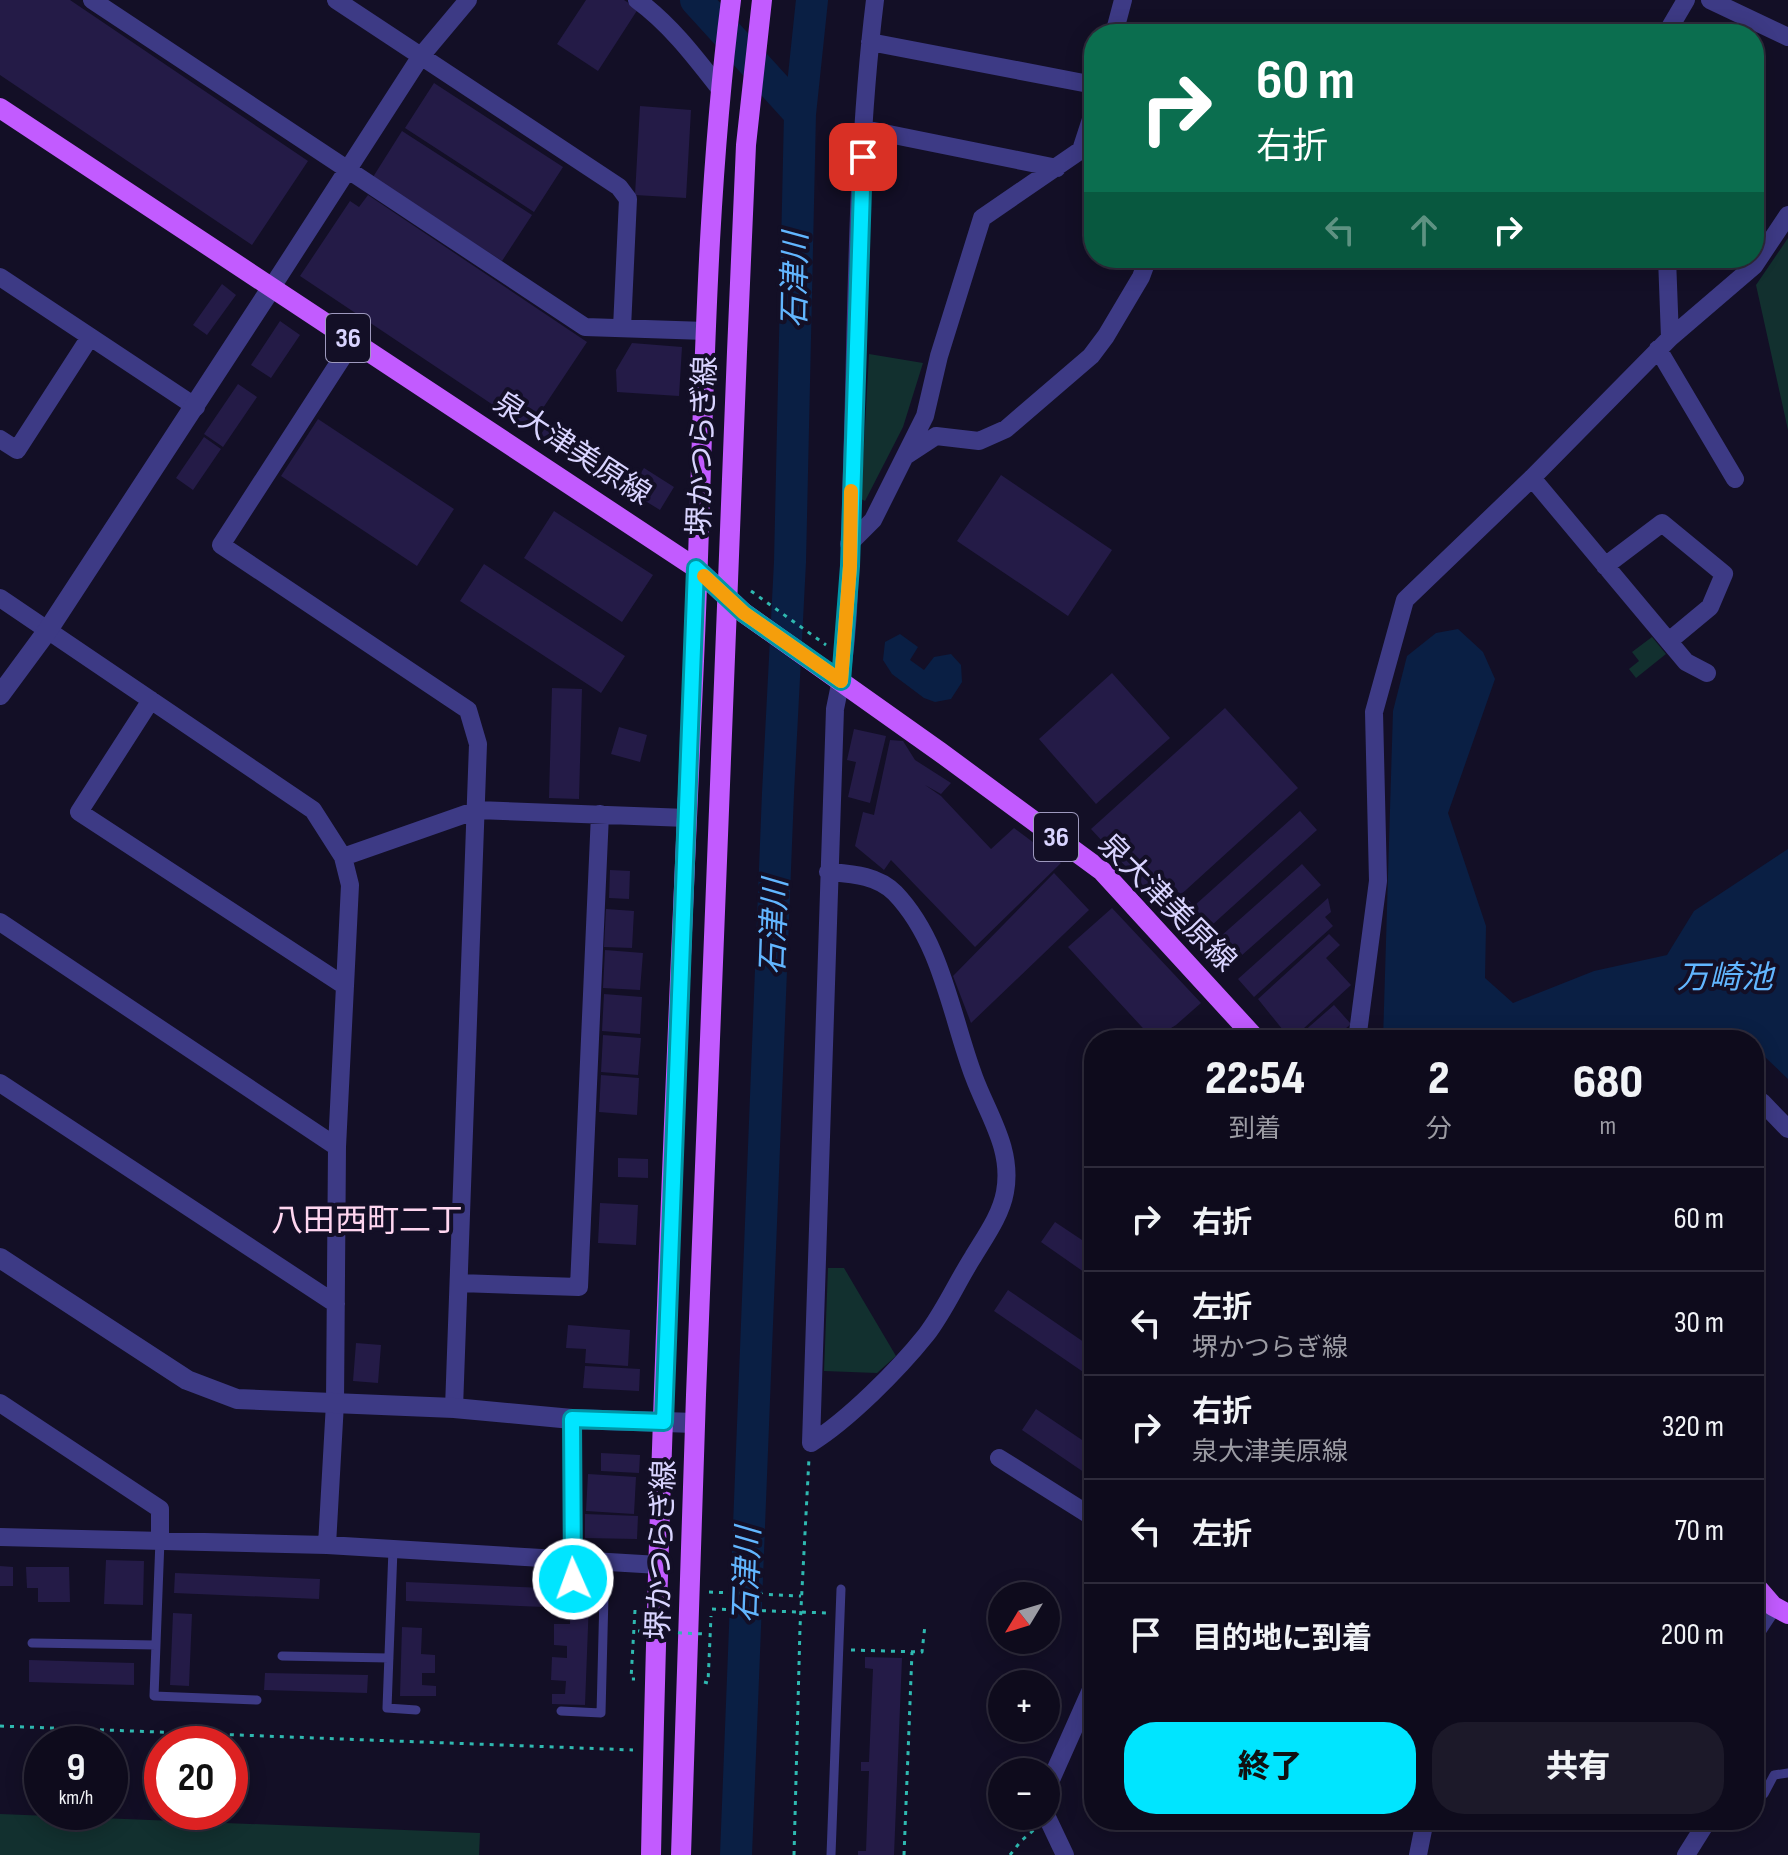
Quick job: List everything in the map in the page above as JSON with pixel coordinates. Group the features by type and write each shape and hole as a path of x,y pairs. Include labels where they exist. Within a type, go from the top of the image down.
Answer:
{"main road":[{"name":"堺かつらぎ線","path":"651,1855 664,1422 706,331 720,84 731,0"},
{"name":"堺かつらぎ線","path":"681,1855 695,1423 746,145 762,0"},
{"name":"泉大津美原線","path":"0,108 696,568 747,614 1102,871 1248,1030"},
{"path":"1764,1595 1780,1610"}],"street":[{"path":"92,0 585,327 706,331"},
{"path":"336,0 619,187 628,199 622,328"},
{"path":"0,695 48,630 196,407 421,56 468,0"},
{"path":"637,0 651,10 720,84"},
{"path":"811,1443 835,709 841,681 849,544 864,129 875,0"},
{"path":"1672,24 1686,0"},
{"path":"1710,0 1761,24"},
{"path":"1115,24 1117,1"},
{"path":"1764,26 1788,37"},
{"path":"870,42 1084,83"},
{"path":"864,129 1057,168"},
{"path":"849,544 873,520 925,416 939,356 982,218 1081,150 1084,141"},
{"path":"1764,251 1788,215"},
{"path":"904,457 936,436 979,441 1006,429 1091,356 1106,336 1144,268"},
{"path":"1667,268 1664,344 1735,479"},
{"path":"1358,1030 1378,881 1374,712 1405,600 1532,478 1664,344 1752,268"},
{"path":"0,277 196,407"},
{"path":"0,439 17,450 90,337"},
{"path":"353,341 221,545 468,710 478,744 454,1408"},
{"path":"1532,478 1686,662 1707,673"},
{"path":"1605,566 1662,523 1724,574 1710,607 1669,641"},
{"path":"0,598 313,810 343,857 350,885 337,1147 335,1403 327,1545"},
{"path":"151,700 79,812 345,986"},
{"path":"343,857 477,810 687,818"},
{"path":"459,1283 579,1287 600,814"},
{"path":"811,1443 835,1428 926,1334 995,1220 1005,1194 1007,1169 1003,1141 974,1077 935,956 909,911 894,891 867,876 828,872"},
{"path":"0,922 337,1147"},
{"path":"0,1083 336,1304"},
{"path":"1764,1104 1788,1129"},
{"path":"0,1258 187,1380 237,1399 454,1408 572,1419 695,1423"},
{"path":"0,1403 160,1509 160,1540"},
{"path":"572,1419 572,1559"},
{"path":"999,1458 1084,1512"},
{"path":"0,1537 327,1545 659,1565"},
{"path":"1764,1625 1780,1610"},
{"path":"1060,1760 1084,1706"},
{"path":"1053,1830 1065,1855"},
{"path":"1418,1855 1423,1830"},
{"path":"1686,1855 1702,1830"}],"lane":[{"path":"160,1540 154,1696 257,1700"},
{"path":"393,1548 387,1708 416,1710"},
{"path":"561,1711 601,1713 604,1595 592,1585 573,1579 572,1559"},
{"path":"831,1855 841,1589"},
{"path":"32,1643 156,1645"},
{"path":"282,1656 389,1658"},
{"path":"1764,1794 1774,1775 1788,1773"}],"path":[{"path":"748,589 829,648"},
{"path":"794,1855 801,1596 811,1443"},
{"path":"705,1592 801,1596"},
{"path":"712,1609 840,1613"},
{"path":"635,1610 631,1679 636,1679 638,1631 706,1634"},
{"path":"839,1649 922,1652 925,1625"},
{"path":"904,1855 912,1652"},
{"path":"0,1726 633,1750"},
{"path":"1010,1855 1033,1830"}],"green space":[{"path":"1788,238 1788,430 1756,285"},
{"path":"869,354 923,363 903,427 865,501 861,499"},
{"path":"1652,637 1666,654 1636,678 1629,669 1639,661 1632,652"},
{"path":"828,1268 844,1268 896,1356 877,1373 824,1371"},
{"path":"0,1814 24,1815 24,1830 128,1830 128,1819 144,1820 144,1830 248,1830 248,1824 480,1833 479,1855 0,1855"}],"water":[{"name":"万崎池","path":"1458,629 1483,652 1495,679 1448,813 1486,926 1485,978 1513,1003 1594,971 1667,955 1694,911 1788,849 1788,1079 1764,1057 1764,1030 1383,1030 1393,711 1407,656 1436,633"},
{"path":"900,634 918,647 910,660 924,670 934,657 951,654 961,665 962,682 951,699 935,702 924,698 892,674 883,660 885,642"}],"building":[{"path":"0,0 70,0 308,161 252,245 0,75"},
{"path":"586,0 624,0 638,9 598,71 557,44"},
{"path":"434,83 563,167 534,212 405,128"},
{"path":"640,106 691,110 686,198 635,195"},
{"path":"402,131 532,215 502,261 373,177"},
{"path":"368,195 587,342 529,429 300,276 350,201 359,207"},
{"path":"222,284 236,295 207,335 193,325"},
{"path":"280,321 300,335 271,378 251,365"},
{"path":"632,343 682,347 679,396 617,392 616,370"},
{"path":"238,384 257,397 223,447 204,434"},
{"path":"318,419 454,509 417,566 281,476"},
{"path":"549,421 619,464 612,475 557,442 554,447 539,438"},
{"path":"204,437 221,449 193,490 176,478"},
{"path":"644,468 674,487 660,510 629,491"},
{"path":"1001,475 1112,550 1068,616 957,541"},
{"path":"554,511 653,575 622,622 524,558"},
{"path":"484,564 625,656 601,693 460,601"},
{"path":"1112,673 1170,738 1096,804 1039,739"},
{"path":"552,688 582,689 579,799 549,798"},
{"path":"1225,708 1298,788 1165,909 1091,829"},
{"path":"619,727 647,735 640,762 611,754"},
{"path":"854,729 886,736 870,803 848,797 856,762 847,760"},
{"path":"890,740 903,741 915,760 951,783 941,794 925,785 941,796 991,849 1014,828 1061,863 975,947 891,860 884,870 855,846 863,812 874,815"},
{"path":"1300,811 1317,830 1212,925 1221,936 1302,864 1321,885 1224,971 1169,909 1184,895 1194,906"},
{"path":"610,870 630,871 629,899 609,898"},
{"path":"1054,873 1089,910 971,1023 953,976"},
{"path":"1328,898 1331,912 1325,917 1333,926 1254,997 1238,979"},
{"path":"1112,908 1201,1003 1168,1030 1145,1030 1068,947"},
{"path":"606,909 634,911 632,948 604,947"},
{"path":"1329,934 1340,945 1326,958 1351,985 1302,1030 1283,1030 1258,999"},
{"path":"605,950 643,953 640,990 603,988"},
{"path":"604,994 642,997 640,1034 602,1031"},
{"path":"1334,1005 1351,1024 1344,1030 1305,1030"},
{"path":"603,1035 641,1038 638,1075 601,1072"},
{"path":"601,1075 639,1078 637,1115 599,1112"},
{"path":"618,1158 648,1159 648,1178 618,1177"},
{"path":"600,1203 638,1205 636,1245 598,1243"},
{"path":"1055,1222 1084,1241 1084,1272 1041,1242"},
{"path":"1008,1290 1084,1342 1084,1373 994,1311"},
{"path":"568,1325 630,1330 628,1366 585,1363 586,1349 566,1348"},
{"path":"356,1343 381,1345 378,1383 353,1381"},
{"path":"585,1366 640,1369 639,1391 583,1388"},
{"path":"1036,1409 1084,1441 1084,1472 1022,1430"},
{"path":"601,1453 640,1455 639,1473 601,1471"},
{"path":"588,1474 636,1477 634,1514 586,1511"},
{"path":"585,1514 638,1516 637,1539 585,1538"},
{"path":"106,1560 144,1561 143,1605 104,1604"},
{"path":"0,1566 13,1567 13,1586 0,1586"},
{"path":"26,1567 69,1567 70,1602 38,1602 38,1588 27,1588"},
{"path":"175,1573 320,1579 319,1599 174,1593"},
{"path":"406,1582 545,1588 544,1607 406,1601"},
{"path":"571,1601 589,1601 585,1705 552,1704 552,1694 565,1694 566,1681 551,1680 552,1657 567,1658 567,1646 554,1645 554,1624 570,1624"},
{"path":"173,1613 192,1614 189,1686 170,1685"},
{"path":"402,1627 422,1628 421,1654 435,1655 435,1673 422,1673 422,1685 436,1686 436,1696 400,1696"},
{"path":"865,1657 902,1658 894,1855 858,1855 858,1851 866,1851 869,1771 861,1771 861,1762 869,1762 873,1669 865,1668"},
{"path":"29,1660 134,1663 134,1685 29,1682"},
{"path":"265,1673 368,1675 367,1693 264,1690"}],"waterway":[{"path":"696,0 800,114"},
{"name":"石津川","path":"736,1855 790,562 800,114 812,0"}],"slow traffic":[{"path":"704,576 744,613 841,681 850,566 851,491"}],"district":[{"name":"八田西町二丁","path":"367,1221"}],"route":[{"path":"573,1579 572,1419 664,1422 696,568 744,613 841,681 850,566 863,157"}]}
